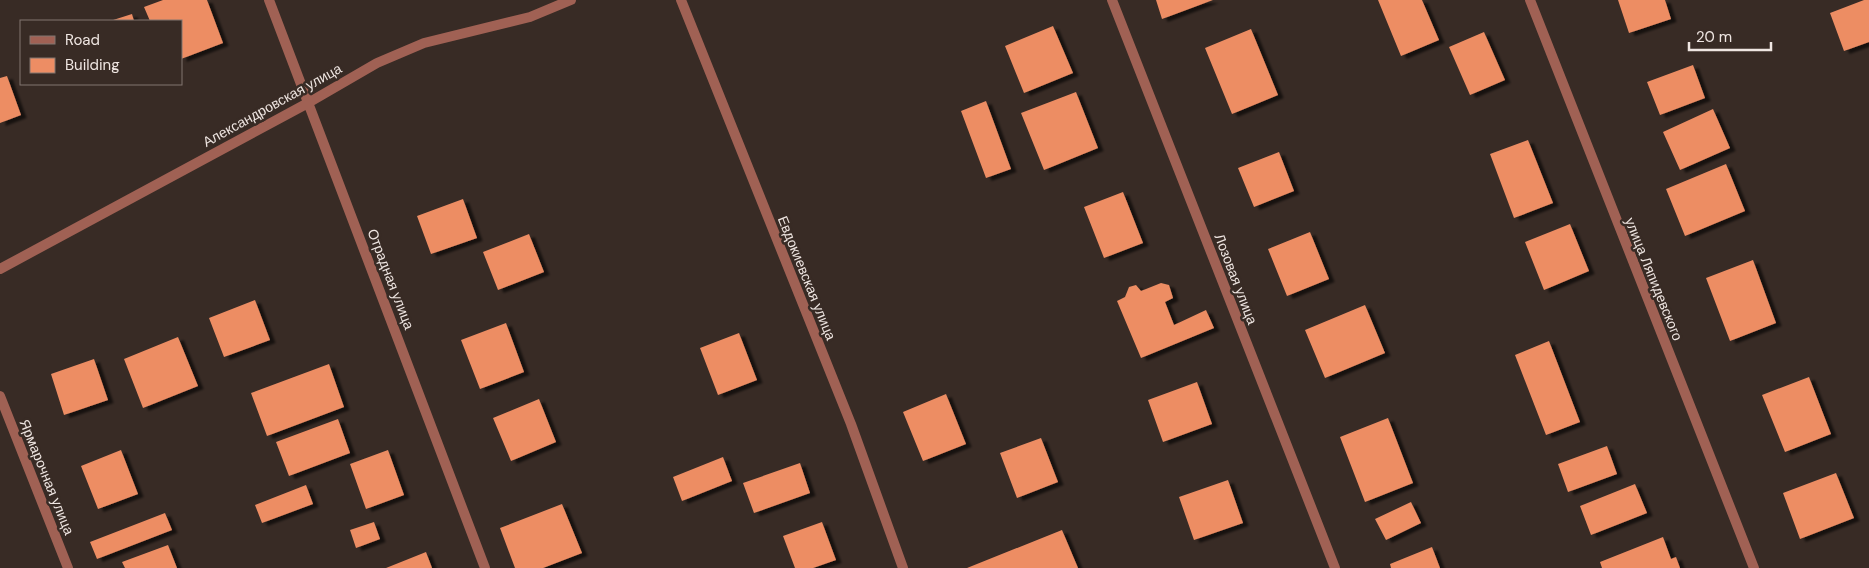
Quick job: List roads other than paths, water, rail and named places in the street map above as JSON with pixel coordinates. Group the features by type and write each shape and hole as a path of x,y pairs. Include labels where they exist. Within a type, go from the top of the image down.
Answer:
{"street":[{"name":"Отрадная улица","path":"269,0 485,568"},
{"name":"Александровская улица","path":"0,269 308,103 377,62 424,43 530,16 571,0"},
{"name":"Евдокиевская улица","path":"681,0 851,424 903,568"},
{"name":"Лозовая улица","path":"1112,0 1335,568"},
{"name":"улица Ляпидевского","path":"1530,0 1754,568"},
{"name":"Ярмарочная улица","path":"0,396 68,568"}]}
